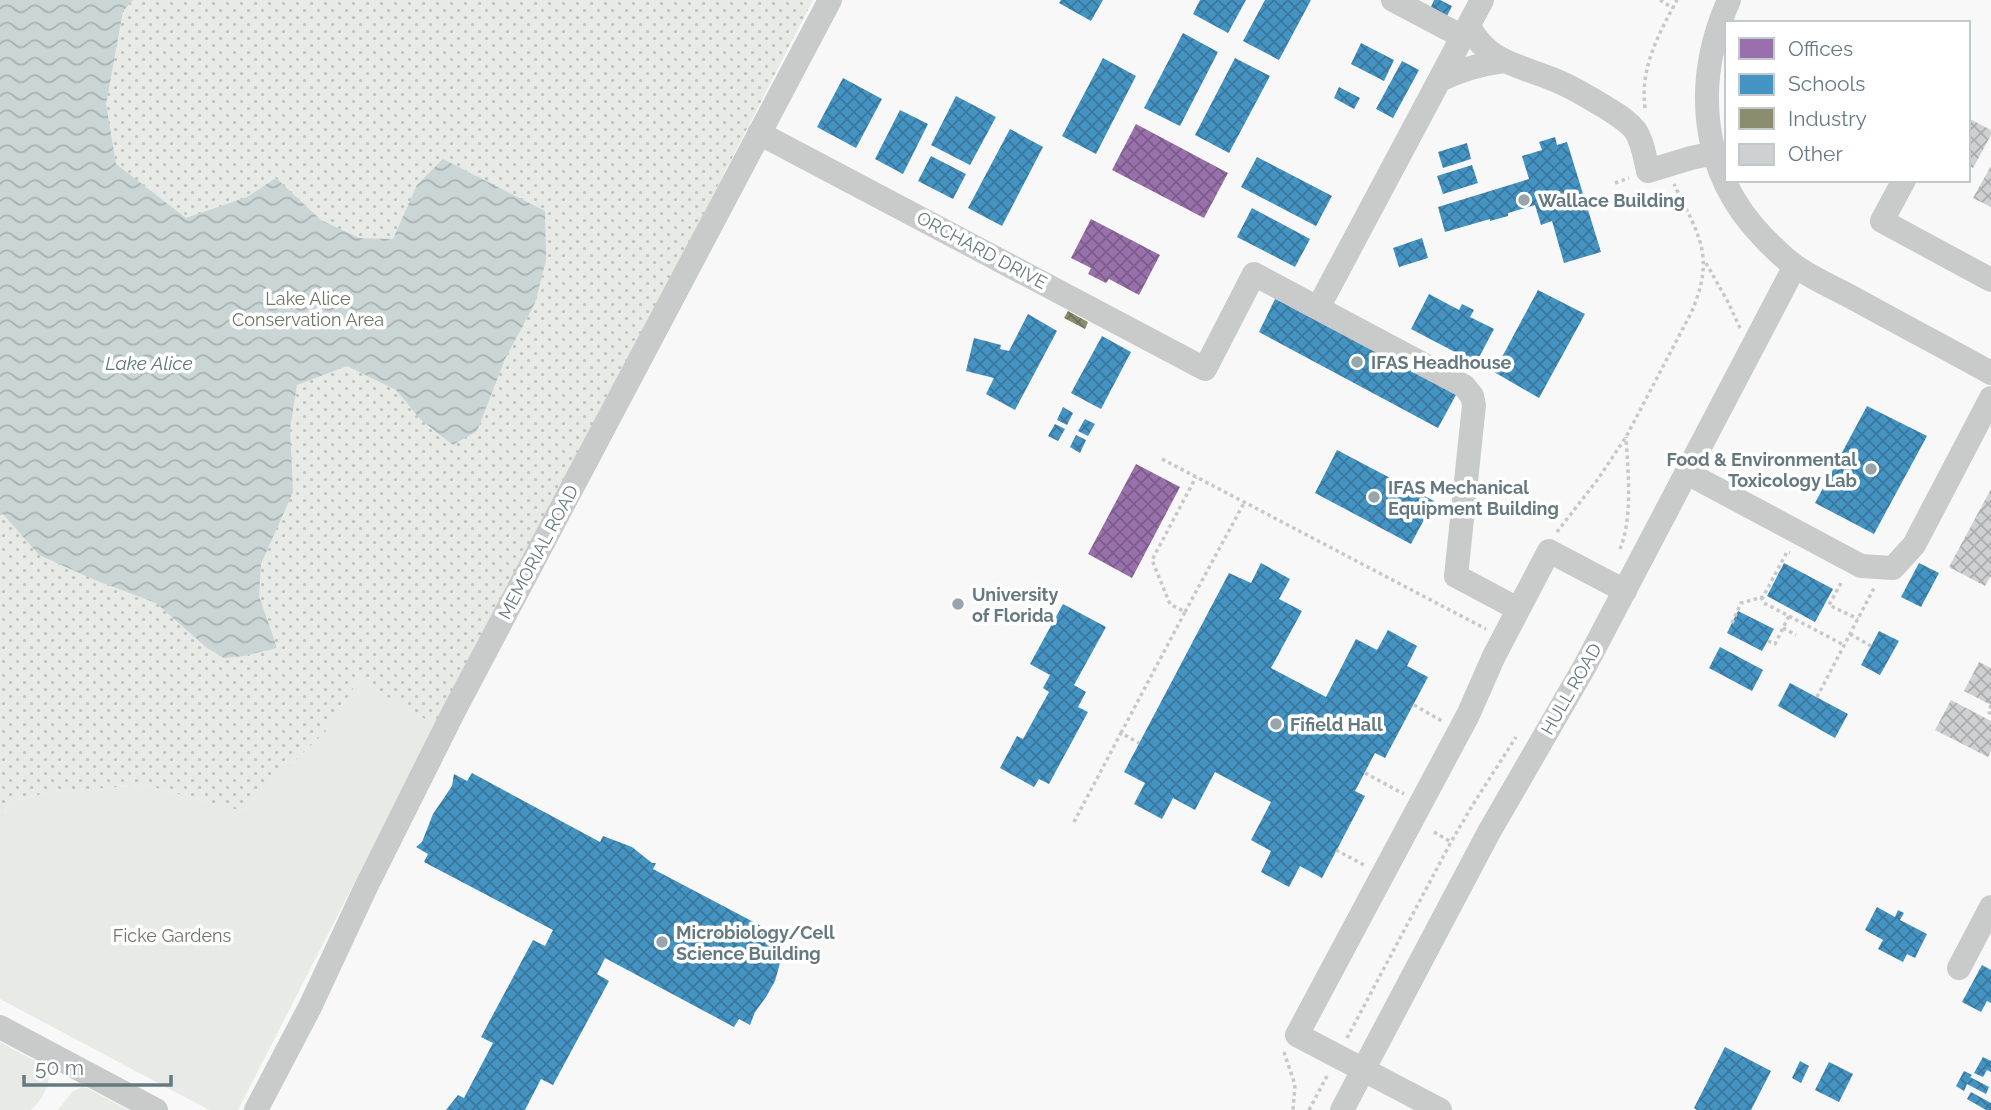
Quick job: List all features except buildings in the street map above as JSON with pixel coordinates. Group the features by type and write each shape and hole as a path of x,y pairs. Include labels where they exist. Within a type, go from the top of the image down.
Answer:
{"street":[{"name":"MEMORIAL ROAD","path":"256,1110 310,1007 366,887 454,711 830,0"},
{"path":"1393,0 1466,31 1488,52 1578,91 1627,122 1640,140 1648,172 1714,153"},
{"path":"1482,0 1318,308 1471,392 1474,405 1456,576 1518,609"},
{"path":"1725,181 1714,153 1707,110 1707,75 1714,37 1729,0"},
{"path":"1440,80 1456,72 1504,61"},
{"name":"ORCHARD DRIVE","path":"759,133 1205,369 1254,274 1318,308"},
{"path":"1725,182 1741,210 1759,232 1795,266 1991,373"},
{"path":"1902,182 1882,221 1991,280"},
{"name":"HULL ROAD","path":"1342,1110 1489,832 1585,666 1795,266"},
{"path":"1686,473 1861,566 1893,568 1914,545 1991,398"},
{"path":"1440,1110 1297,1035 1468,715 1493,656 1549,551 1625,591"},
{"path":"1959,968 1991,907"},
{"path":"0,1027 156,1110"}],"path":[{"path":"1660,0 1673,8"},
{"path":"1646,111 1644,92 1648,61 1677,0"},
{"path":"1673,183 1701,242 1705,261 1728,302 1750,351"},
{"path":"1557,532 1626,437 1692,313 1699,296 1705,261"},
{"path":"1617,555 1626,524 1626,437"},
{"path":"1162,459 1491,632"},
{"path":"1185,612 1170,604 1152,560 1196,477"},
{"path":"1074,822 1245,502"},
{"path":"1732,622 1741,603 1761,597 1787,552 1794,555"},
{"path":"1817,697 1874,588 1868,566"},
{"path":"1841,583 1827,604 1858,620"},
{"path":"1761,597 1764,603 1844,645"},
{"path":"1768,641 1774,644 1789,616"},
{"path":"1783,628 1797,635"},
{"path":"1850,635 1871,646"},
{"path":"1414,705 1447,723"},
{"path":"1991,705 1991,713"},
{"path":"1347,1037 1451,842 1520,732"},
{"path":"1121,733 1139,743"},
{"path":"1364,773 1409,796"},
{"path":"1434,832 1451,842"},
{"path":"1336,850 1372,869"},
{"path":"1283,1051 1295,1085 1296,1101 1293,1110"},
{"path":"1309,1110 1329,1073"}],"green space":[{"name":"Lake Alice Conservation Area","path":"0,0 813,0 606,404 435,725 359,680 325,732 242,811 145,785 51,792 9,802 0,820"},
{"name":"Ficke Gardens","path":"359,680 435,725 238,1110 209,1110 0,999 0,820 9,802 51,792 145,785 242,811 325,732"},
{"path":"0,1042 49,1071 44,1092 31,1110 0,1110"},
{"path":"82,1087 128,1110 58,1110 72,1092"}],"water":[{"name":"Lake Alice","path":"0,0 133,0 123,11 106,104 116,164 186,218 247,197 276,178 321,220 359,238 393,239 417,185 443,159 545,211 546,260 535,303 505,359 477,431 453,445 421,420 396,390 347,366 297,385 290,429 293,492 261,564 259,596 277,648 224,658 207,648 156,603 39,555 3,514 0,515"}],"place":[{"name":"Wallace Building","path":"1524,200"},
{"name":"IFAS Headhouse","path":"1357,362"},
{"name":"Food & Environmental Toxicology Lab","path":"1871,469"},
{"name":"IFAS Mechanical Equipment Building","path":"1374,497"},
{"name":"University of Florida","path":"958,604"},
{"name":"Fifield Hall","path":"1276,724"},
{"name":"Microbiology/Cell Science Building","path":"662,942"}]}
